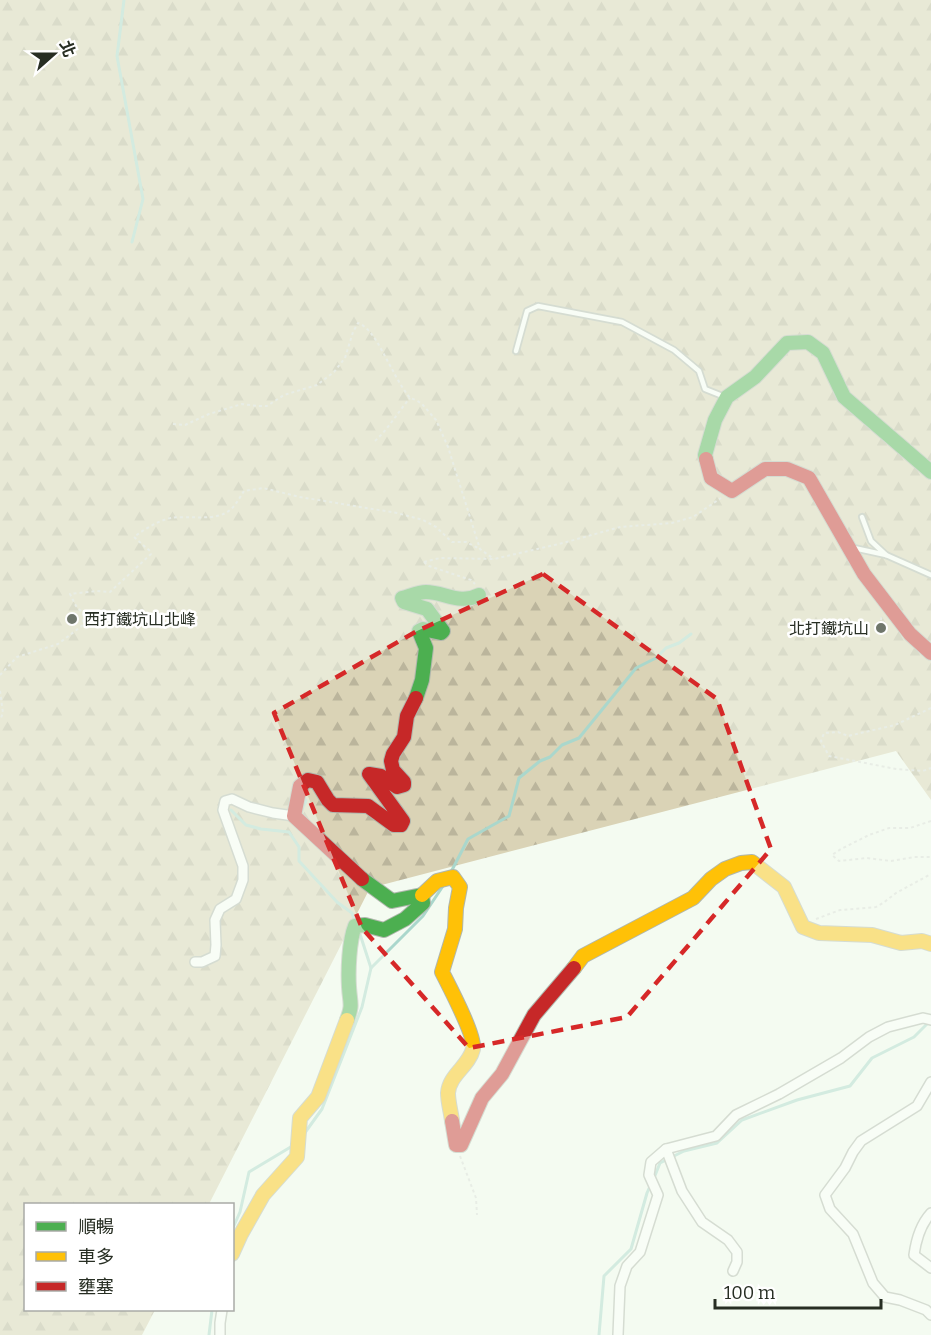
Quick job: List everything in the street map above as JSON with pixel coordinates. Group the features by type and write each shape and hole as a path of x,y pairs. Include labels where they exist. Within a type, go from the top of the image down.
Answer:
{"street":[{"path":"931,472 844,397 823,353 808,342 787,343 755,377 727,397 715,420 705,455 711,478 732,491 765,469 787,469 809,478 864,574 910,634 931,653"},
{"path":"294,816 300,786 308,780 317,782 327,800 333,805 368,806 394,825 401,825 404,821 369,774 373,773 386,778 397,787 404,785 393,770 391,761 404,738 407,716 422,681 426,648 419,631 423,628 441,633 443,631 427,609 404,603 402,598 424,592 451,598 472,598 479,595"},
{"path":"195,962 202,962 215,956 215,920 220,909 236,899 243,880 243,866 223,810 225,801 232,799 249,807 294,816 321,843 380,894 392,901 422,895 437,881 453,877 460,887 455,929 442,972 468,1027 474,1047 468,1061 453,1078 448,1092 456,1145 461,1145 482,1098 502,1074 534,1015 583,956 693,898 711,879 725,869 752,862 784,887 803,927 819,933 872,934 901,943 922,941 931,944"},
{"path":"234,1250 262,1195 297,1157 300,1118 318,1097 352,1007 349,986 351,936 355,926 365,925 384,930 399,924 423,903 422,895"},
{"path":"618,1335 620,1286 627,1266 639,1252 658,1195 649,1175 651,1162 666,1149 716,1136 736,1115 779,1094 888,1027 923,1018 931,1020"},
{"path":"931,1082 917,1106 861,1141 825,1195 830,1209 853,1234 873,1283 885,1297 926,1310 931,1315"},
{"path":"666,1149 682,1191 702,1222 728,1240 737,1252 737,1262 733,1271"},
{"path":"931,1213 925,1220 916,1242 914,1255 931,1268"},
{"path":"220,1335 222,1311"}],"lane":[{"path":"516,351 527,311 538,306 622,322 674,350 699,371 705,388 727,397"},
{"path":"862,517 871,541 886,555"},
{"path":"849,547 886,555 931,575"}],"path":[{"path":"173,424 186,425 209,414 242,404 267,406 284,395 317,385 334,372 345,358 353,332 358,323 363,324 378,342 410,398 422,404 436,420 448,447 480,549"},
{"path":"375,441 387,430 410,398"},
{"path":"0,675 17,657 58,644 83,625 82,613 70,594 110,592 151,554 134,537 154,524 170,518 191,516 211,518 230,510 244,491 263,488 423,520 452,542 466,542 494,559"},
{"path":"479,595 471,580 429,566 424,562 440,558 494,559 620,527 672,523 693,517 732,491"},
{"path":"0,691 3,712 0,720"},
{"path":"931,708 895,725 848,736 838,732 824,733 821,741 829,756 896,769 923,771 931,768"},
{"path":"931,820 910,828 889,828 869,835 832,855 839,861 867,858 891,861 931,857"},
{"path":"803,927 817,918 840,910 876,907 931,874"},
{"path":"456,1145 476,1198 477,1215"}],"highlighted area":[{"path":"543,574 717,699 771,849 627,1017 469,1048 362,928 274,713 417,631"}],"green space":[{"path":"0,0 931,0 931,800 896,751 370,888 210,1203 24,1203 24,1311 154,1311 142,1335 0,1335"}],"waterway":[{"path":"124,0 117,56 143,199 132,242"},
{"path":"451,872 468,839 509,816 519,778 540,761 550,757 562,745 579,738 636,668 656,658 666,648 679,643 691,634"},
{"path":"301,811 306,801 303,795"},
{"path":"231,810 246,825 289,832 299,847 299,861 337,902 352,913 355,922"},
{"path":"304,1134 322,1109 362,1007 371,968 423,916 445,883"},
{"path":"359,931 371,968"},
{"path":"654,1178 660,1163 684,1151 717,1143 742,1120 797,1100 850,1086 872,1058 914,1037 930,1021"},
{"path":"234,1226 240,1212 249,1172 294,1145"},
{"path":"599,1335 604,1276 631,1249 651,1184"},
{"path":"209,1335 212,1311"}],"traffic: fast":[{"path":"706,459 705,455 715,420 727,397 755,377 787,343 808,342 823,353 844,397 931,472"},
{"path":"416,698 422,680 426,648 419,631 423,629 441,633 443,631 427,609 404,602 402,598 426,592 465,599 479,595"},
{"path":"347,1020 351,1007 349,956 355,926 365,925 384,930 405,919 423,903 422,895 392,901 362,879"}],"traffic: slow":[{"path":"574,968 583,956 693,898 711,879 725,869 752,862 784,887 803,927 819,933 872,935 901,943 922,941 931,944"},
{"path":"422,895 437,881 453,877 460,887 455,929 442,972 466,1023 473,1049 468,1061 449,1087 452,1121"},
{"path":"234,1250 263,1195 297,1157 300,1118 318,1097 347,1020"}],"traffic: jam":[{"path":"706,459 711,478 732,491 765,469 787,469 809,478 864,574 910,634 931,653"},
{"path":"362,879 294,816 300,786 308,780 317,782 333,805 368,806 394,825 401,825 403,821 369,774 381,776 397,787 404,785 393,770 391,761 404,737 407,716 416,698"},
{"path":"452,1121 456,1145 461,1145 482,1098 502,1074 534,1015 574,968"}],"place":[{"name":"西打鐵坑山北峰","path":"72,619"},
{"name":"北打鐵坑山","path":"881,628"}]}
